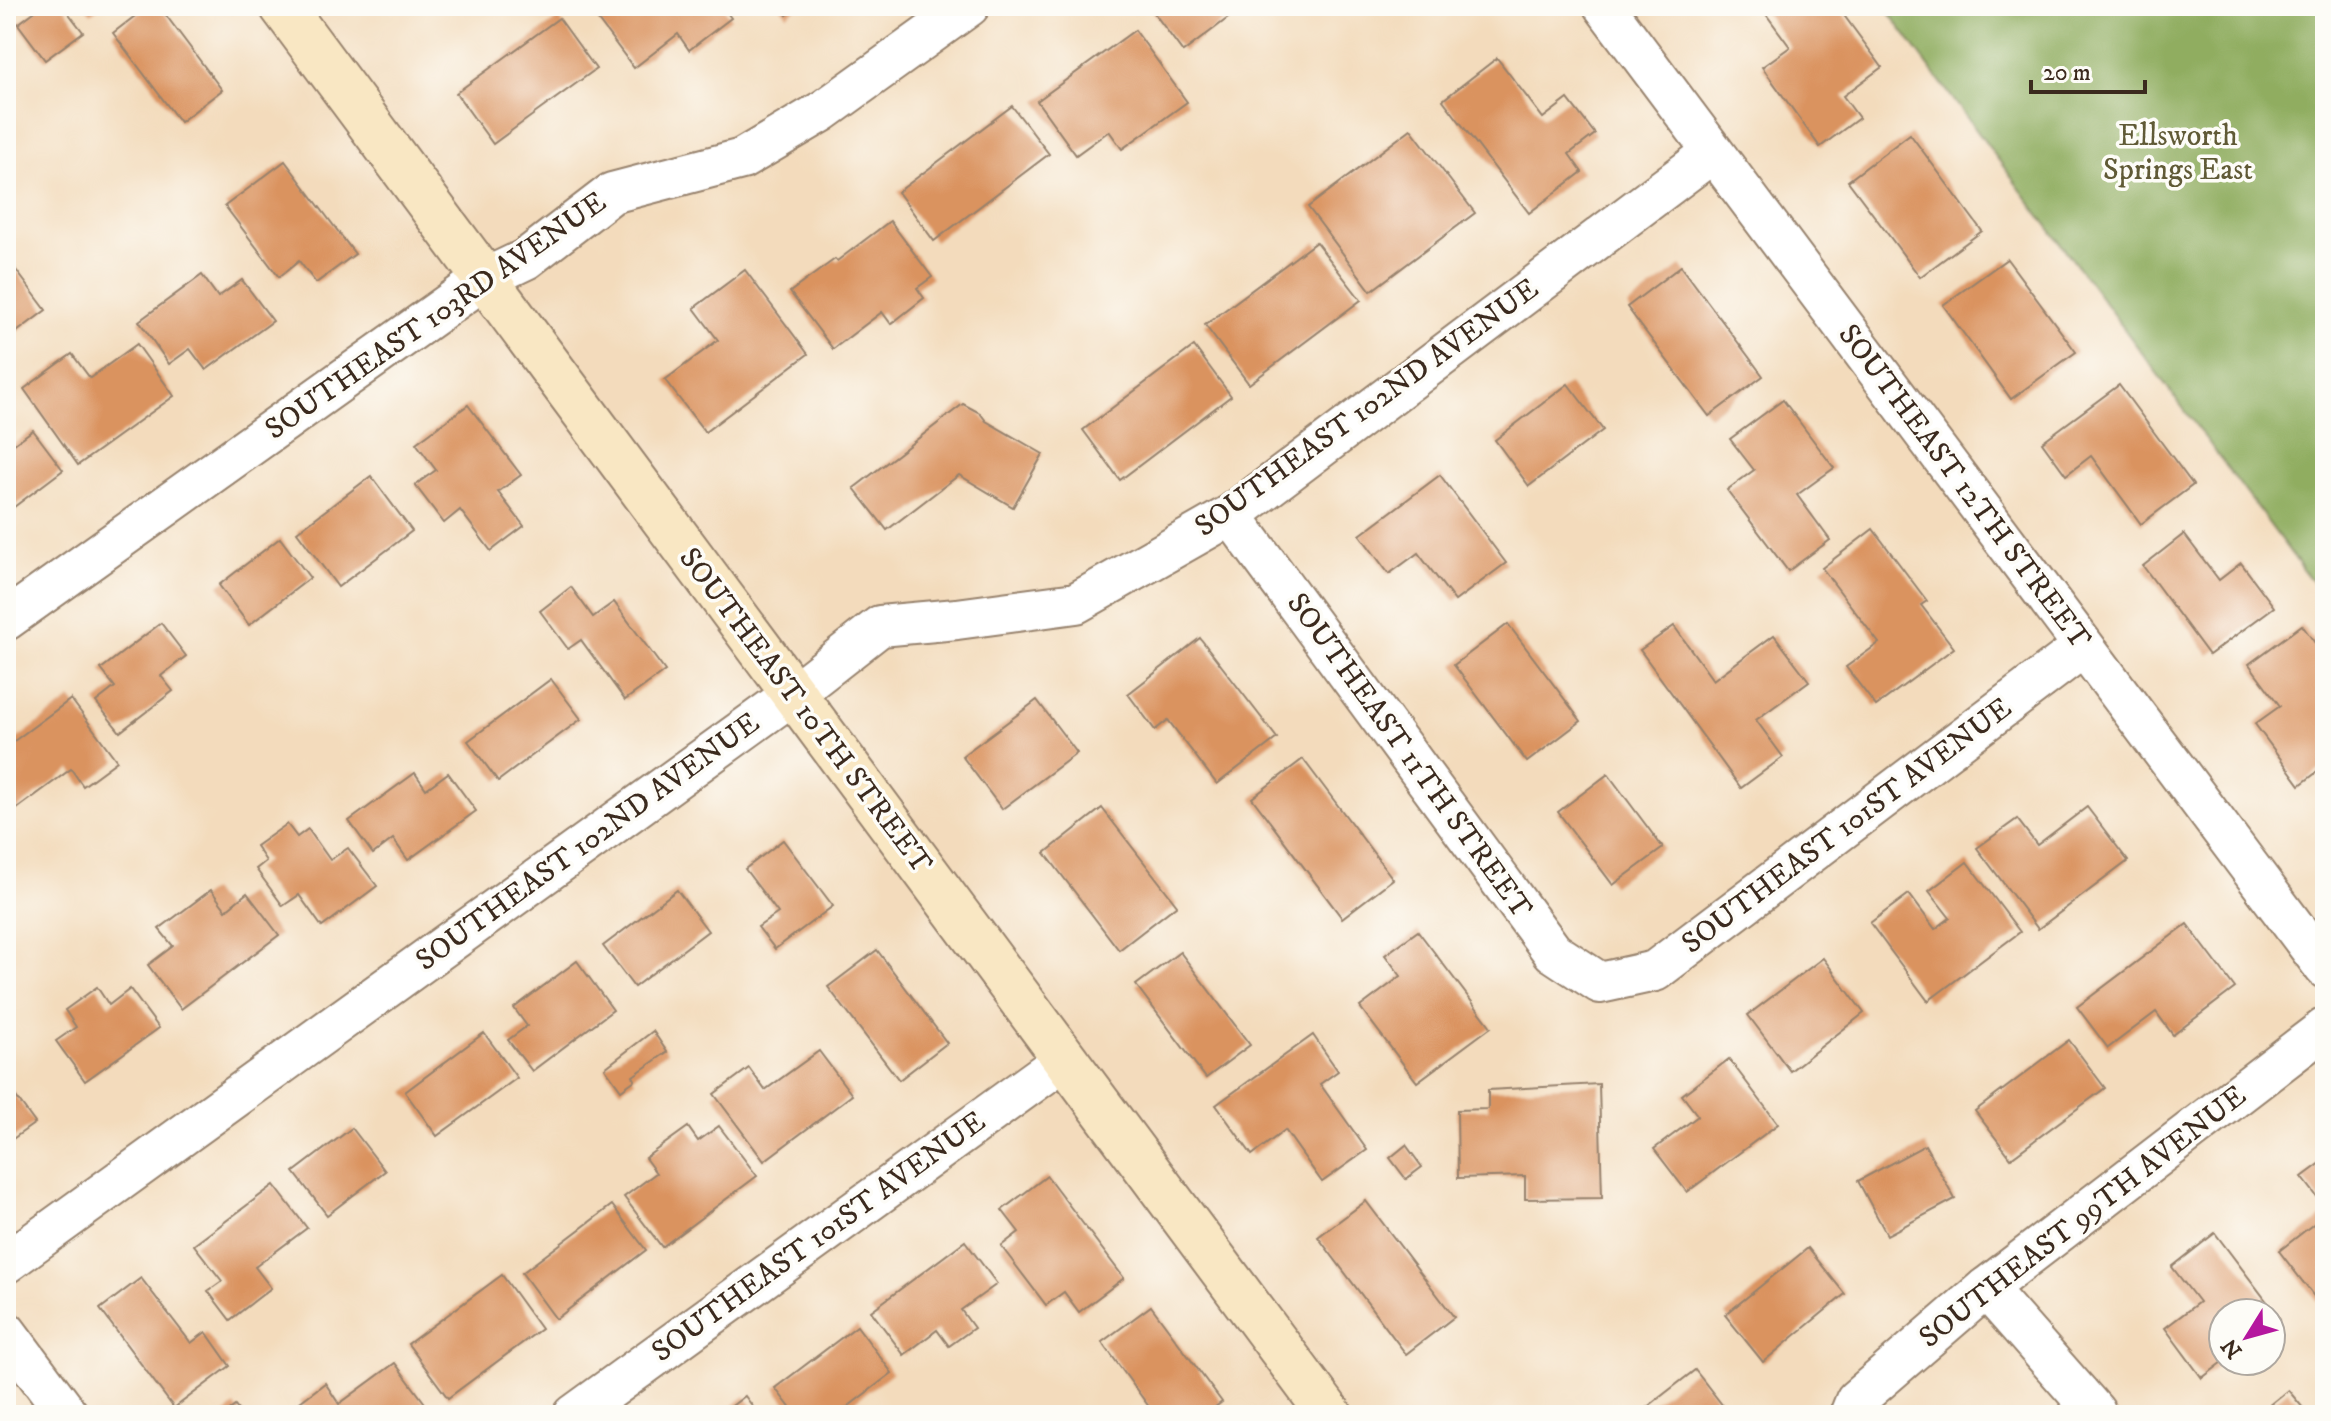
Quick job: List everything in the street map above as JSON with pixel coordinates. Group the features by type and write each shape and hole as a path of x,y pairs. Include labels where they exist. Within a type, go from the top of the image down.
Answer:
{"street":[{"name":"SOUTHEAST 10TH STREET","path":"282,6 1330,1415"},
{"name":"SOUTHEAST 103RD AVENUE","path":"6,620 484,279 526,259 612,193 742,159 823,111 969,6"},
{"name":"SOUTHEAST 12TH STREET","path":"1604,6 2325,968"},
{"name":"SOUTHEAST 102ND AVENUE","path":"6,1263 793,694 880,626 1076,603 1231,515 1713,152"},
{"name":"SOUTHEAST 11TH STREET","path":"1231,515 1553,952 1600,983"},
{"name":"SOUTHEAST 101ST AVENUE","path":"1600,983 1655,971 2083,647"},
{"name":"SOUTHEAST 99TH AVENUE","path":"1850,1415 1856,1400 1986,1288 2325,1028"},
{"name":"SOUTHEAST 101ST AVENUE","path":"574,1415 1065,1059"},
{"path":"1986,1288 2095,1412"},
{"path":"6,1332 68,1415"}],"green space":[{"name":"Ellsworth Springs East","path":"1884,6 2325,6 2325,599"}],"building":[{"path":"42,6 63,6 83,32 45,60 18,24"},
{"path":"85,6 101,6 91,14"},
{"path":"148,6 159,6 222,90 180,122 113,33"},
{"path":"722,6 731,18 689,50 678,34 634,68 589,8"},
{"path":"780,6 799,6 787,15"},
{"path":"1149,6 1244,6 1183,52"},
{"path":"1760,6 1837,6 1882,67 1843,96 1859,118 1820,147 1762,67 1790,47"},
{"path":"559,18 596,69 493,144 456,93"},
{"path":"1135,30 1187,102 1122,149 1109,131 1076,155 1037,101"},
{"path":"1497,58 1543,118 1568,99 1595,134 1569,154 1582,172 1529,213 1443,100"},
{"path":"1012,106 1049,154 934,241 898,192"},
{"path":"1411,129 1475,213 1371,291 1308,207"},
{"path":"1910,134 1982,231 1920,277 1848,181"},
{"path":"285,161 355,254 316,283 299,261 279,277 225,206"},
{"path":"890,221 932,277 917,288 924,298 891,324 882,312 833,349 790,292"},
{"path":"1316,242 1361,300 1249,384 1205,325"},
{"path":"2007,259 2076,352 2011,399 1943,305"},
{"path":"1681,266 1763,376 1709,416 1627,307"},
{"path":"16,270 46,310 6,340 6,278"},
{"path":"745,270 808,354 705,432 665,380 718,340 694,308"},
{"path":"202,275 218,297 242,280 273,321 206,370 190,349 169,364 139,321"},
{"path":"137,344 174,396 78,465 24,389 72,354 90,378"},
{"path":"1194,346 1231,396 1120,480 1083,430"},
{"path":"1568,384 1603,430 1529,486 1495,440"},
{"path":"2119,385 2193,485 2141,524 2091,456 2066,475 2042,442"},
{"path":"1783,400 1834,468 1797,495 1830,540 1788,571 1727,490 1754,470 1730,439"},
{"path":"963,404 1043,454 1013,507 959,475 887,530 854,488"},
{"path":"468,405 521,475 498,492 524,526 491,551 460,510 444,523 415,485 436,470 416,443"},
{"path":"33,430 63,470 6,513 6,450"},
{"path":"1440,475 1506,563 1455,601 1418,553 1389,574 1360,535"},
{"path":"371,476 412,531 338,587 297,532"},
{"path":"1873,529 1927,601 1921,605 1954,648 1876,706 1846,667 1879,643 1822,568"},
{"path":"2184,534 2219,580 2241,563 2274,607 2209,655 2143,566"},
{"path":"280,538 310,578 249,625 219,585"},
{"path":"571,587 593,617 614,602 665,671 625,700 581,640 568,649 540,611"},
{"path":"161,623 186,656 161,676 173,691 120,732 96,702 115,687 101,669"},
{"path":"1508,624 1581,721 1527,762 1454,665"},
{"path":"2302,625 2325,657 2325,766 2300,785 2255,724 2280,706 2249,664"},
{"path":"1674,626 1713,680 1774,635 1809,681 1756,720 1783,757 1741,788 1640,650"},
{"path":"1200,638 1277,738 1217,784 1168,720 1155,730 1128,694"},
{"path":"551,679 581,719 498,781 468,741"},
{"path":"71,699 117,761 83,786 71,769 14,811 6,799 6,747"},
{"path":"1037,700 1077,753 1002,809 962,756"},
{"path":"1303,759 1393,879 1342,918 1252,798"},
{"path":"415,773 426,789 448,773 476,811 408,860 393,839 373,854 349,821"},
{"path":"1608,774 1663,848 1613,885 1558,812"},
{"path":"2087,807 2128,861 2038,929 1977,848 2017,819 2037,845"},
{"path":"1102,808 1177,905 1119,950 1045,853"},
{"path":"287,824 297,837 308,829 330,860 348,848 377,886 322,927 299,895 283,906 256,869 266,861 256,846"},
{"path":"783,840 833,906 775,949 758,927 778,913 745,869"},
{"path":"1967,862 2020,932 1928,1001 1870,923 1909,894 1935,929 1950,918 1929,891"},
{"path":"211,890 226,910 247,893 279,935 181,1009 148,965 173,946 159,929"},
{"path":"677,890 708,931 634,987 603,946"},
{"path":"2187,924 2235,988 2173,1035 2156,1012 2108,1048 2077,1007"},
{"path":"1418,931 1491,1027 1417,1082 1360,1007 1401,976 1385,955"},
{"path":"877,950 947,1043 899,1080 828,987"},
{"path":"1180,952 1250,1045 1206,1078 1136,985"},
{"path":"1823,958 1864,1013 1790,1071 1748,1015"},
{"path":"577,961 613,1010 532,1071 508,1040 527,1026 514,1008"},
{"path":"97,987 109,1005 130,989 159,1028 85,1081 56,1041 76,1027 65,1010"},
{"path":"653,1031 667,1052 633,1076 635,1080 621,1090 605,1068"},
{"path":"484,1033 517,1078 437,1136 405,1092"},
{"path":"1313,1035 1338,1071 1320,1084 1367,1150 1322,1182 1285,1130 1252,1155 1216,1105"},
{"path":"2069,1040 2105,1088 2011,1158 1975,1111"},
{"path":"819,1051 852,1095 764,1161 714,1094 749,1068 765,1090"},
{"path":"1729,1059 1778,1124 1687,1192 1654,1149 1698,1116 1682,1095"},
{"path":"6,1083 35,1123 7,1143 6,1141"},
{"path":"1599,1084 1602,1198 1525,1199 1525,1176 1458,1178 1457,1110 1488,1109 1488,1090"},
{"path":"719,1126 757,1176 662,1247 624,1197 656,1173 645,1158 688,1127 698,1141"},
{"path":"352,1128 385,1171 327,1215 294,1172"},
{"path":"1406,1145 1422,1167 1406,1179 1390,1158"},
{"path":"1925,1145 1955,1199 1887,1235 1858,1181"},
{"path":"2325,1160 2325,1207 2302,1177"},
{"path":"1047,1176 1124,1278 1079,1312 1064,1292 1046,1305 1001,1246 1019,1232 1002,1210"},
{"path":"274,1185 307,1228 255,1267 271,1288 230,1320 208,1291 222,1281 194,1245"},
{"path":"1366,1201 1454,1317 1406,1354 1318,1237"},
{"path":"612,1205 646,1250 556,1319 522,1273"},
{"path":"2325,1215 2325,1306 2323,1308 2279,1251"},
{"path":"2215,1233 2263,1297 2207,1297 2207,1374 2202,1378 2165,1328 2199,1302 2172,1267"},
{"path":"965,1241 997,1284 961,1310 974,1328 949,1346 937,1330 904,1355 871,1311"},
{"path":"1808,1248 1845,1294 1763,1362 1725,1315"},
{"path":"502,1275 541,1329 448,1398 408,1344"},
{"path":"141,1278 191,1343 206,1332 230,1366 174,1408 100,1309"},
{"path":"1151,1306 1222,1402 1204,1415 1155,1415 1102,1342"},
{"path":"857,1326 892,1373 837,1415 796,1415 775,1388"},
{"path":"395,1363 427,1406 415,1415 309,1415 300,1402 325,1383 339,1404"},
{"path":"1695,1370 1730,1415 1637,1415"},
{"path":"2288,1390 2309,1415 2257,1415"},
{"path":"745,1396 759,1415 720,1415"},
{"path":"235,1406 242,1415 223,1415"}]}
